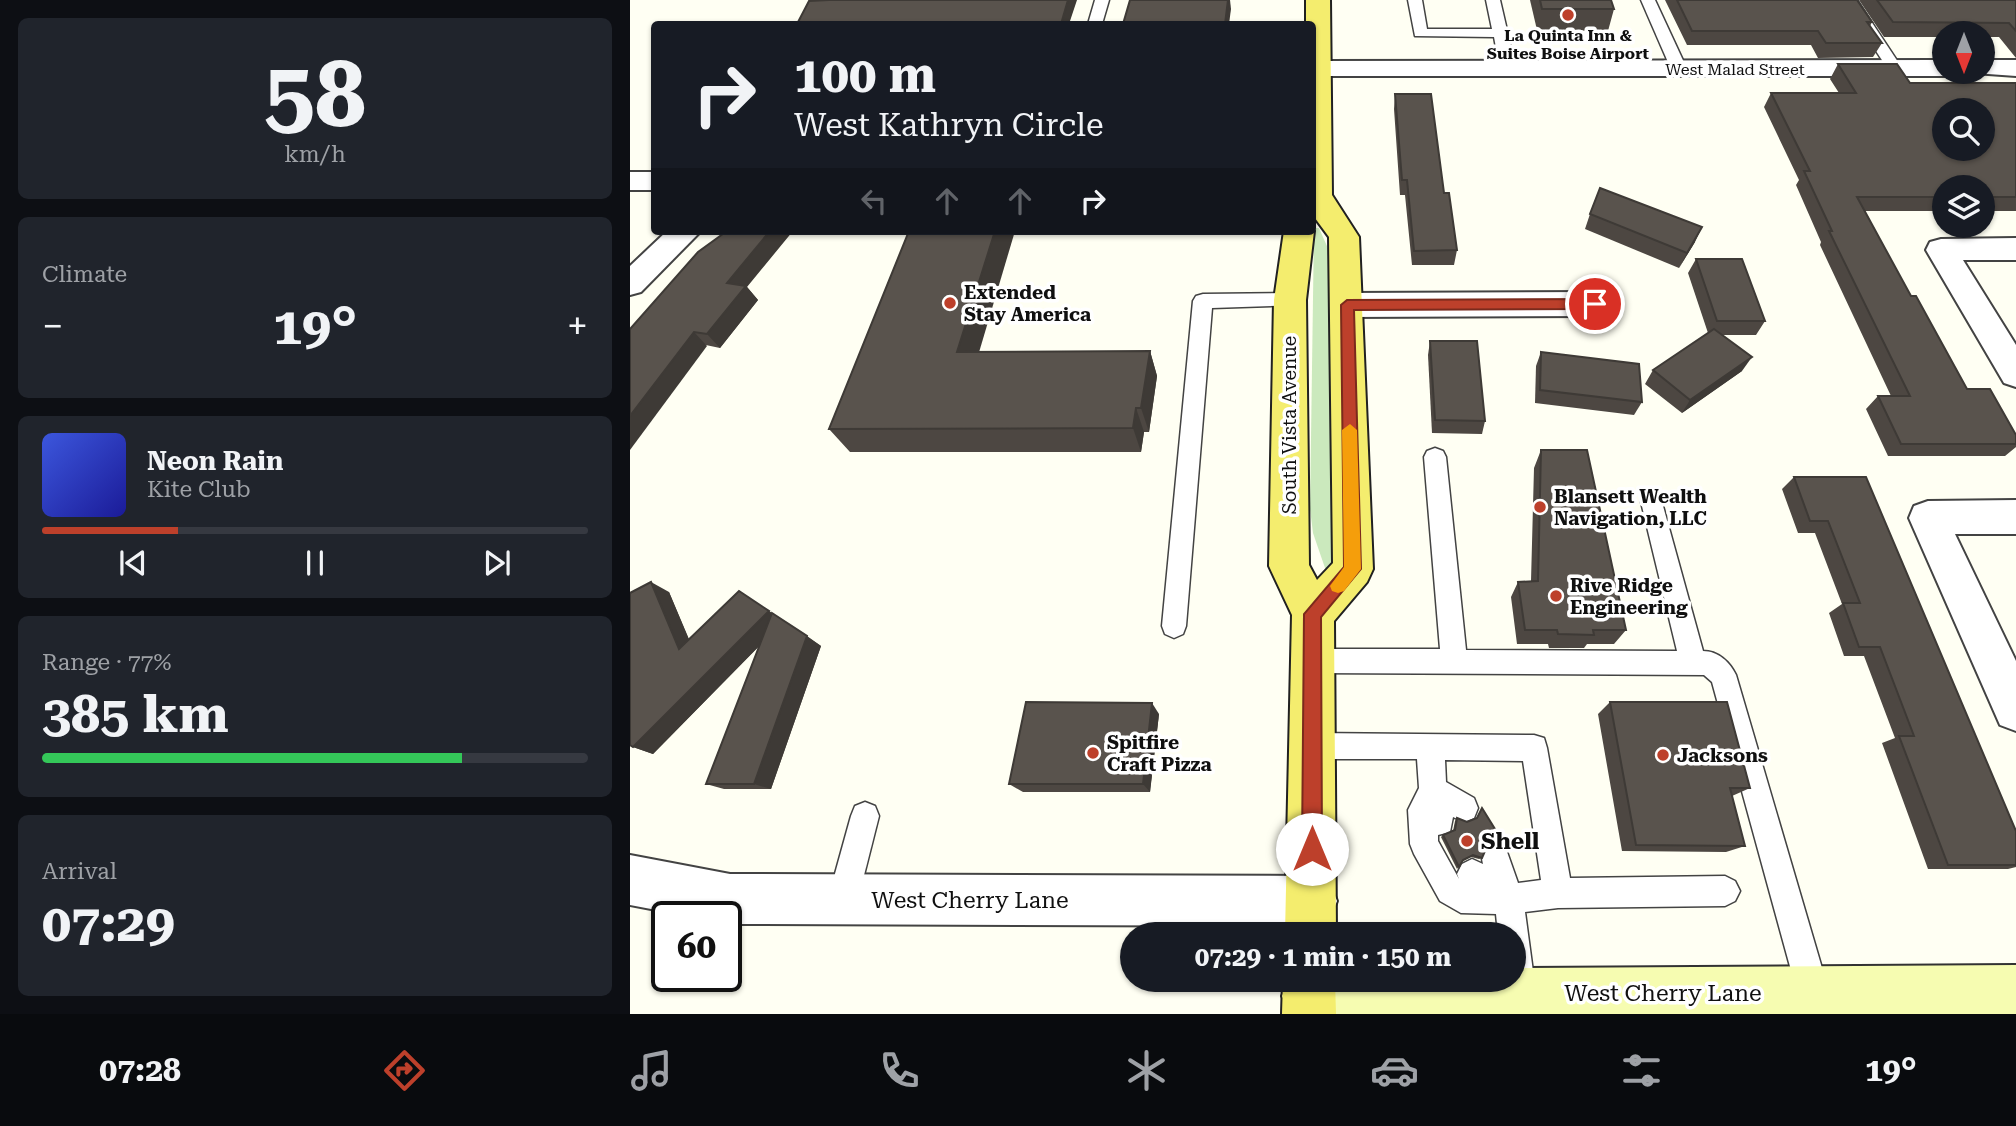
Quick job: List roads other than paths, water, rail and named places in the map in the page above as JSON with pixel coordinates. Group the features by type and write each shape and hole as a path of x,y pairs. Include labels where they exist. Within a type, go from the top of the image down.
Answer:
{"main road":[{"path":"1316,57 1318,0"},
{"path":"1312,614 1353,569 1344,237 1316,201"},
{"name":"South Vista Avenue","path":"1298,235 1290,300 1289,566 1312,614 1311,918"}],"street":[{"name":"West Malad Street","path":"1316,86 1508,69 1932,68"},
{"path":"1995,68 2016,68"},
{"path":"630,181 651,181"},
{"path":"630,284 682,235"},
{"path":"2016,249 1941,250 2016,374"},
{"path":"1347,305 1595,304"},
{"path":"2016,517 1928,518 2016,709"},
{"name":"West Cherry Lane","path":"630,880 730,899 843,899 1311,918"},
{"name":"West Cherry Lane","path":"1309,997 2016,991"}],"lane":[{"path":"1096,21 1102,0"},
{"path":"1415,0 1420,33 1500,33"},
{"path":"1493,0 1508,69"},
{"path":"1648,0 1679,69"},
{"path":"1850,0 1894,68"},
{"path":"1174,626 1203,301 1290,300"},
{"path":"1435,457 1454,661"},
{"path":"1651,502 1693,662"},
{"path":"1312,661 1709,663 1723,675 1813,992"},
{"path":"1312,746 1534,748 1558,893"},
{"path":"1430,746 1433,790 1440,822"},
{"path":"1433,790 1464,808"},
{"path":"1433,790 1422,810 1424,844 1450,891 1461,898 1509,899 1558,893 1725,891"},
{"path":"843,899 865,816"},
{"path":"1484,866 1509,899 1512,922"}],"place":[{"name":"La Quinta Inn & Suites Boise Airport","path":"1568,15"},
{"name":"Extended Stay America","path":"950,303"},
{"name":"Blansett Wealth Navigation, LLC","path":"1540,507"},
{"name":"Rive Ridge Engineering","path":"1556,596"},
{"name":"Spitfire Craft Pizza","path":"1093,753"},
{"name":"Jacksons","path":"1663,755"},
{"name":"Shell","path":"1467,841"}]}
